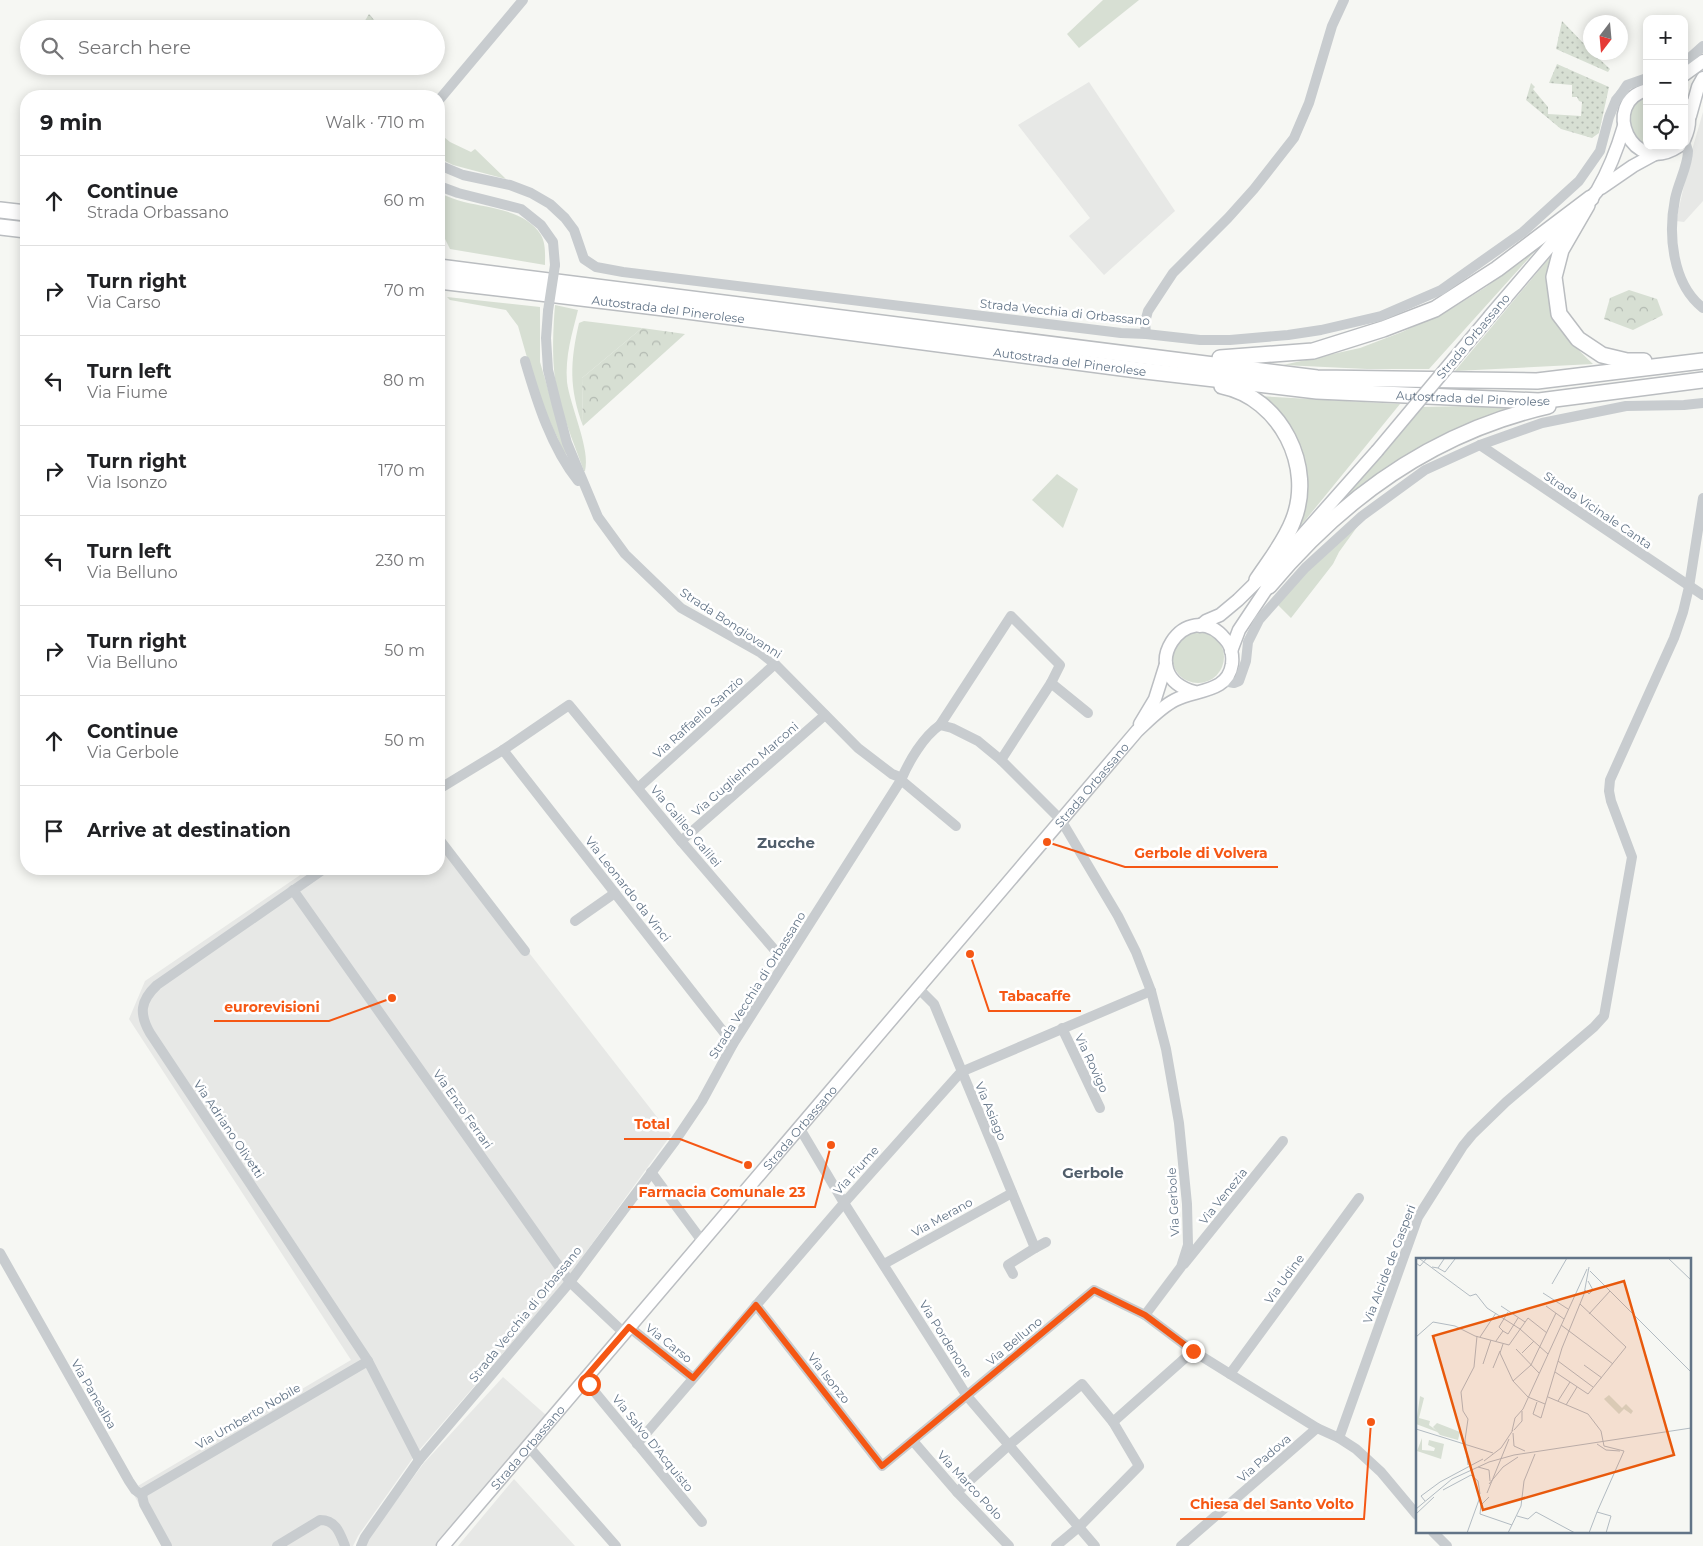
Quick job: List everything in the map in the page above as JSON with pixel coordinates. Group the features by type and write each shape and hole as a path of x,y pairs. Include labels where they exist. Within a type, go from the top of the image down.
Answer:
{"highway":[{"path":"1129,353 1226,358 1313,351 1383,329 1435,309 1497,269 1594,195"},
{"path":"1594,195 1561,250 1554,277 1559,314 1578,339 1602,355 1627,361 1703,361"},
{"path":"0,210 20,212"},
{"path":"0,227 20,229"},
{"name":"Autostrada del Pinerolese","path":"445,268 1317,378 1537,381 1703,361"},
{"name":"Autostrada del Pinerolese","path":"445,282 664,308 1137,370 1317,391 1539,401 1703,380"},
{"path":"1137,370 1232,388 1256,400 1272,415 1290,440 1300,473 1299,504 1293,522 1263,583"},
{"path":"1263,583 1344,509 1386,477 1447,441 1497,421 1571,401 1703,380"}],"main road":[{"path":"1688,72 1703,61"},
{"path":"1688,130 1698,87 1703,78"},
{"path":"1626,97 1643,91"},
{"name":"Strada Orbassano","path":"1594,195 1615,154 1624,126 1623,117 1626,108 1626,97"},
{"path":"1685,105 1690,116"},
{"path":"1624,126 1627,137 1634,146 1644,152 1655,154"},
{"name":"Strada Orbassano","path":"443,1546 1136,731 1169,704 1195,692 1206,691 1216,687 1224,681 1232,667 1231,651 1239,630 1263,583 1594,195 1633,166 1655,154 1664,154 1671,150"},
{"name":"Strada Orbassano","path":"1136,731 1154,699 1166,664 1166,655 1174,637 1181,631 1190,627 1200,626 1220,615 1263,583"},
{"path":"1200,626 1220,633 1227,641 1231,651"},
{"path":"1166,664 1169,672 1180,686 1195,692"}],"street":[{"path":"445,93 523,0"},
{"path":"1146,334 1145,322 1148,311 1173,273 1254,190 1294,138 1309,103 1332,26 1344,0"},
{"path":"1687,60 1703,46"},
{"path":"1626,97 1627,85 1643,79"},
{"name":"Strada Vecchia di Orbassano","path":"445,168 462,175 510,185 531,193 550,204 565,218 574,230 584,259 596,267 633,274 1121,333 1200,340 1230,340 1322,330 1381,316 1441,290 1523,232 1579,181 1600,152 1609,117 1616,100 1626,97"},
{"path":"1688,150 1675,198 1671,236 1675,256 1689,295 1703,308"},
{"name":"Strada Bongiovanni","path":"445,188 521,209 541,224 553,242 555,265 546,338 548,370 567,443 598,518 624,554 681,608 761,653 858,748 901,779 956,826"},
{"path":"525,361 541,412 566,464 587,491"},
{"path":"1224,681 1234,683 1239,681 1243,673 1248,642 1259,620 1305,568 1362,516 1425,470 1480,445 1542,423 1574,415 1626,406 1703,403"},
{"name":"Strada Vicinale Canta","path":"1480,445 1703,595"},
{"path":"1689,587 1703,498"},
{"name":"Via Alcide de Gasperi","path":"1339,1438 1418,1217 1435,1189 1463,1146 1487,1119 1604,1016 1632,857 1611,801 1609,791 1610,780 1674,638 1689,587"},
{"name":"Strada Vecchia di Orbassano","path":"363,1542 419,1460 570,1282 702,1101 732,1044 917,751 931,732 940,725 1011,616 1060,665 1051,683"},
{"name":"Via Raffaello Sanzio","path":"638,788 774,664"},
{"path":"1001,760 1051,683 1088,713"},
{"name":"Via Galileo Galilei","path":"503,750 569,705 681,841 785,962"},
{"name":"Via Guglielmo Marconi","path":"681,841 825,715"},
{"name":"Via Gerbole","path":"940,725 952,728 978,741 1001,760 1061,820 1118,916 1136,952 1151,991 1166,1049 1181,1141 1187,1204 1188,1245 1181,1267 1145,1315"},
{"path":"445,785 503,750"},
{"name":"Via Leonardo da Vinci","path":"503,750 732,1044"},
{"path":"445,847 525,951"},
{"name":"Via Adriano Olivetti","path":"315,875 157,985 146,998 142,1014 150,1034 368,1360 419,1460"},
{"name":"Via Enzo Ferrari","path":"294,890 570,1282 626,1330"},
{"path":"575,921 614,893"},
{"name":"Via Asiago","path":"918,988 934,1004 1035,1248"},
{"name":"Via Fiume","path":"637,1444 844,1203 961,1072 1151,991"},
{"name":"Via Rovigo","path":"1062,1028 1100,1108"},
{"name":"Via Pordenone","path":"799,1127 844,1203 967,1396 1095,1546"},
{"name":"Via Venezia","path":"1181,1267 1283,1141"},
{"path":"651,1172 702,1241"},
{"name":"Via Merano","path":"884,1264 1012,1193"},
{"name":"Via Udine","path":"1230,1374 1359,1198"},
{"path":"1013,1274 1008,1265 1046,1242"},
{"name":"Via Panealba","path":"0,1253 129,1481 135,1490 142,1495 144,1504 167,1546"},
{"name":"Via Belluno","path":"882,1466 1094,1290 1145,1315"},
{"name":"Via Isonzo","path":"756,1305 882,1466"},
{"path":"1145,1315 1193,1351 1317,1428 1339,1438 1364,1454 1416,1514"},
{"name":"Via Carso","path":"626,1330 693,1378"},
{"path":"1113,1422 1193,1351"},
{"name":"Via Umberto Nobile","path":"142,1495 144,1492 368,1360"},
{"name":"Via Salvo D'Acquisto","path":"584,1379 702,1522"},
{"path":"957,1492 1009,1445 1082,1384 1113,1422 1139,1466 1079,1527 1056,1546"},
{"name":"Via Padova","path":"1181,1546 1317,1428"},
{"name":"Via Marco Polo","path":"913,1441 957,1492 1010,1546"},
{"path":"528,1446 616,1546"},
{"path":"277,1546 320,1520 331,1521 344,1543 363,1542"},
{"path":"1435,1534 1447,1546"}],"shaded area":[{"path":"1089,82 1175,211 1104,275 1069,236 1090,218 1018,125"},
{"path":"1703,112 1703,201 1684,222 1676,221 1692,150"},
{"path":"445,845 671,1135 565,1281 415,1455 353,1546 163,1546 131,1490 351,1360 129,1019 145,981 300,875 445,875"},
{"path":"503,1377 546,1415 435,1546 363,1546 423,1464"},
{"path":"514,1479 575,1546 458,1546"}],"green space":[{"path":"1103,0 1139,0 1079,48 1067,34"},
{"path":"369,14 374,20 365,20"},
{"path":"1562,21 1583,43 1583,60 1600,60 1610,69 1608,72 1556,49"},
{"path":"1557,64 1609,87 1599,133 1592,138 1561,129 1526,100 1531,83 1535,87 1533,89 1548,107 1548,114 1581,116 1582,102 1577,97 1572,97 1572,85 1549,83"},
{"path":"1643,98 1643,143 1633,132 1630,120 1630,114 1638,101"},
{"path":"445,138 471,152 475,149 506,179 453,165 445,161"},
{"path":"445,195 464,202 506,211 526,220 543,238 545,265 450,249 445,239"},
{"path":"1537,249 1429,369 1367,369 1283,365 1360,348 1402,332 1451,309 1486,287"},
{"path":"1555,251 1548,282 1551,307 1560,328 1593,364 1455,371"},
{"path":"1629,290 1657,299 1663,315 1633,330 1604,319 1610,298"},
{"path":"447,297 540,307 540,362 567,453 565,454 538,396 518,326 506,310 450,300"},
{"path":"555,305 578,310 568,354 567,382 583,440 586,462 585,471 571,437 557,391 553,360"},
{"path":"584,321 642,328 582,378 583,426 575,399 572,375 579,323"},
{"path":"642,328 685,334 583,426 582,378"},
{"path":"1258,396 1400,404 1294,534 1304,471"},
{"path":"1515,405 1516,407 1447,434 1408,454 1378,474 1331,512 1423,407"},
{"path":"1057,474 1078,489 1063,528 1032,500"},
{"path":"1360,523 1339,552 1333,564 1291,618 1278,605 1310,567"},
{"path":"1198,631 1208,633 1216,639 1222,647 1224,657 1222,667 1216,675 1208,681 1198,683 1188,681 1180,675 1174,667 1172,657 1174,647 1180,639 1188,633"}],"place":[{"name":"Gerbole di Volvera","path":"1047,842"},
{"name":"Tabacaffe","path":"970,954"},
{"name":"eurorevisioni","path":"392,998"},
{"name":"Farmacia Comunale 23","path":"831,1145"},
{"name":"Total","path":"748,1165"},
{"name":"Chiesa del Santo Volto","path":"1371,1422"}],"district":[{"name":"Zucche","path":"786,842"},
{"name":"Gerbole","path":"1093,1172"}],"route":[{"path":"589,1384 584,1379 629,1327 693,1378 756,1305 882,1466 1094,1290 1145,1315 1193,1351"}]}
